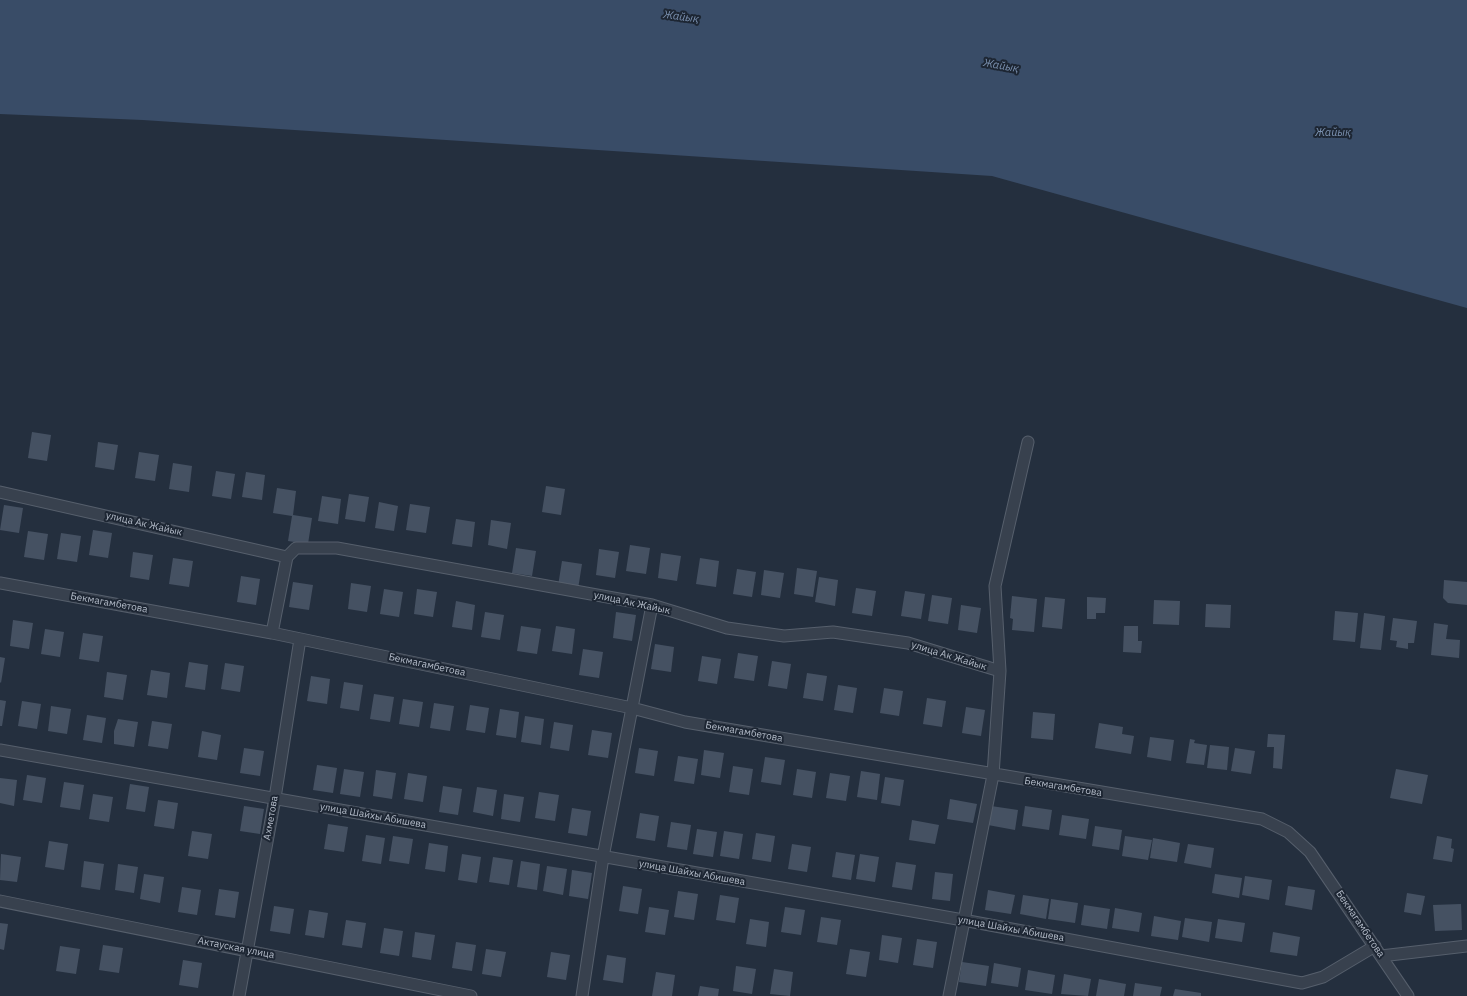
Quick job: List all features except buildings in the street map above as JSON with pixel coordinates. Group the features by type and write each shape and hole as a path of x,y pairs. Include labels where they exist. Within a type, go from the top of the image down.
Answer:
{"street":[{"path":"949,996 993,775 1000,671 995,586 1028,442"},
{"name":"улица Ак Жайык","path":"0,492 287,557 296,548 337,548 652,605 727,628 784,636 833,632 908,643 1000,671"},
{"path":"272,633 287,557"},
{"name":"Бекмагамбетова","path":"0,583 272,633 632,708 685,722 993,775 1262,819 1288,832 1310,852 1408,996"},
{"path":"582,996 603,857 652,605"},
{"name":"Ахметова","path":"239,996 275,798 300,639"},
{"name":"улица Шайхы Абишева","path":"0,750 963,920 1302,983 1323,977 1375,946"},
{"name":"Актауская улица","path":"0,902 471,996"},
{"path":"1381,956 1467,946"}],"water":[{"name":"Жайық","path":"0,0 1467,0 1467,308 992,176 143,120 0,114"}]}
